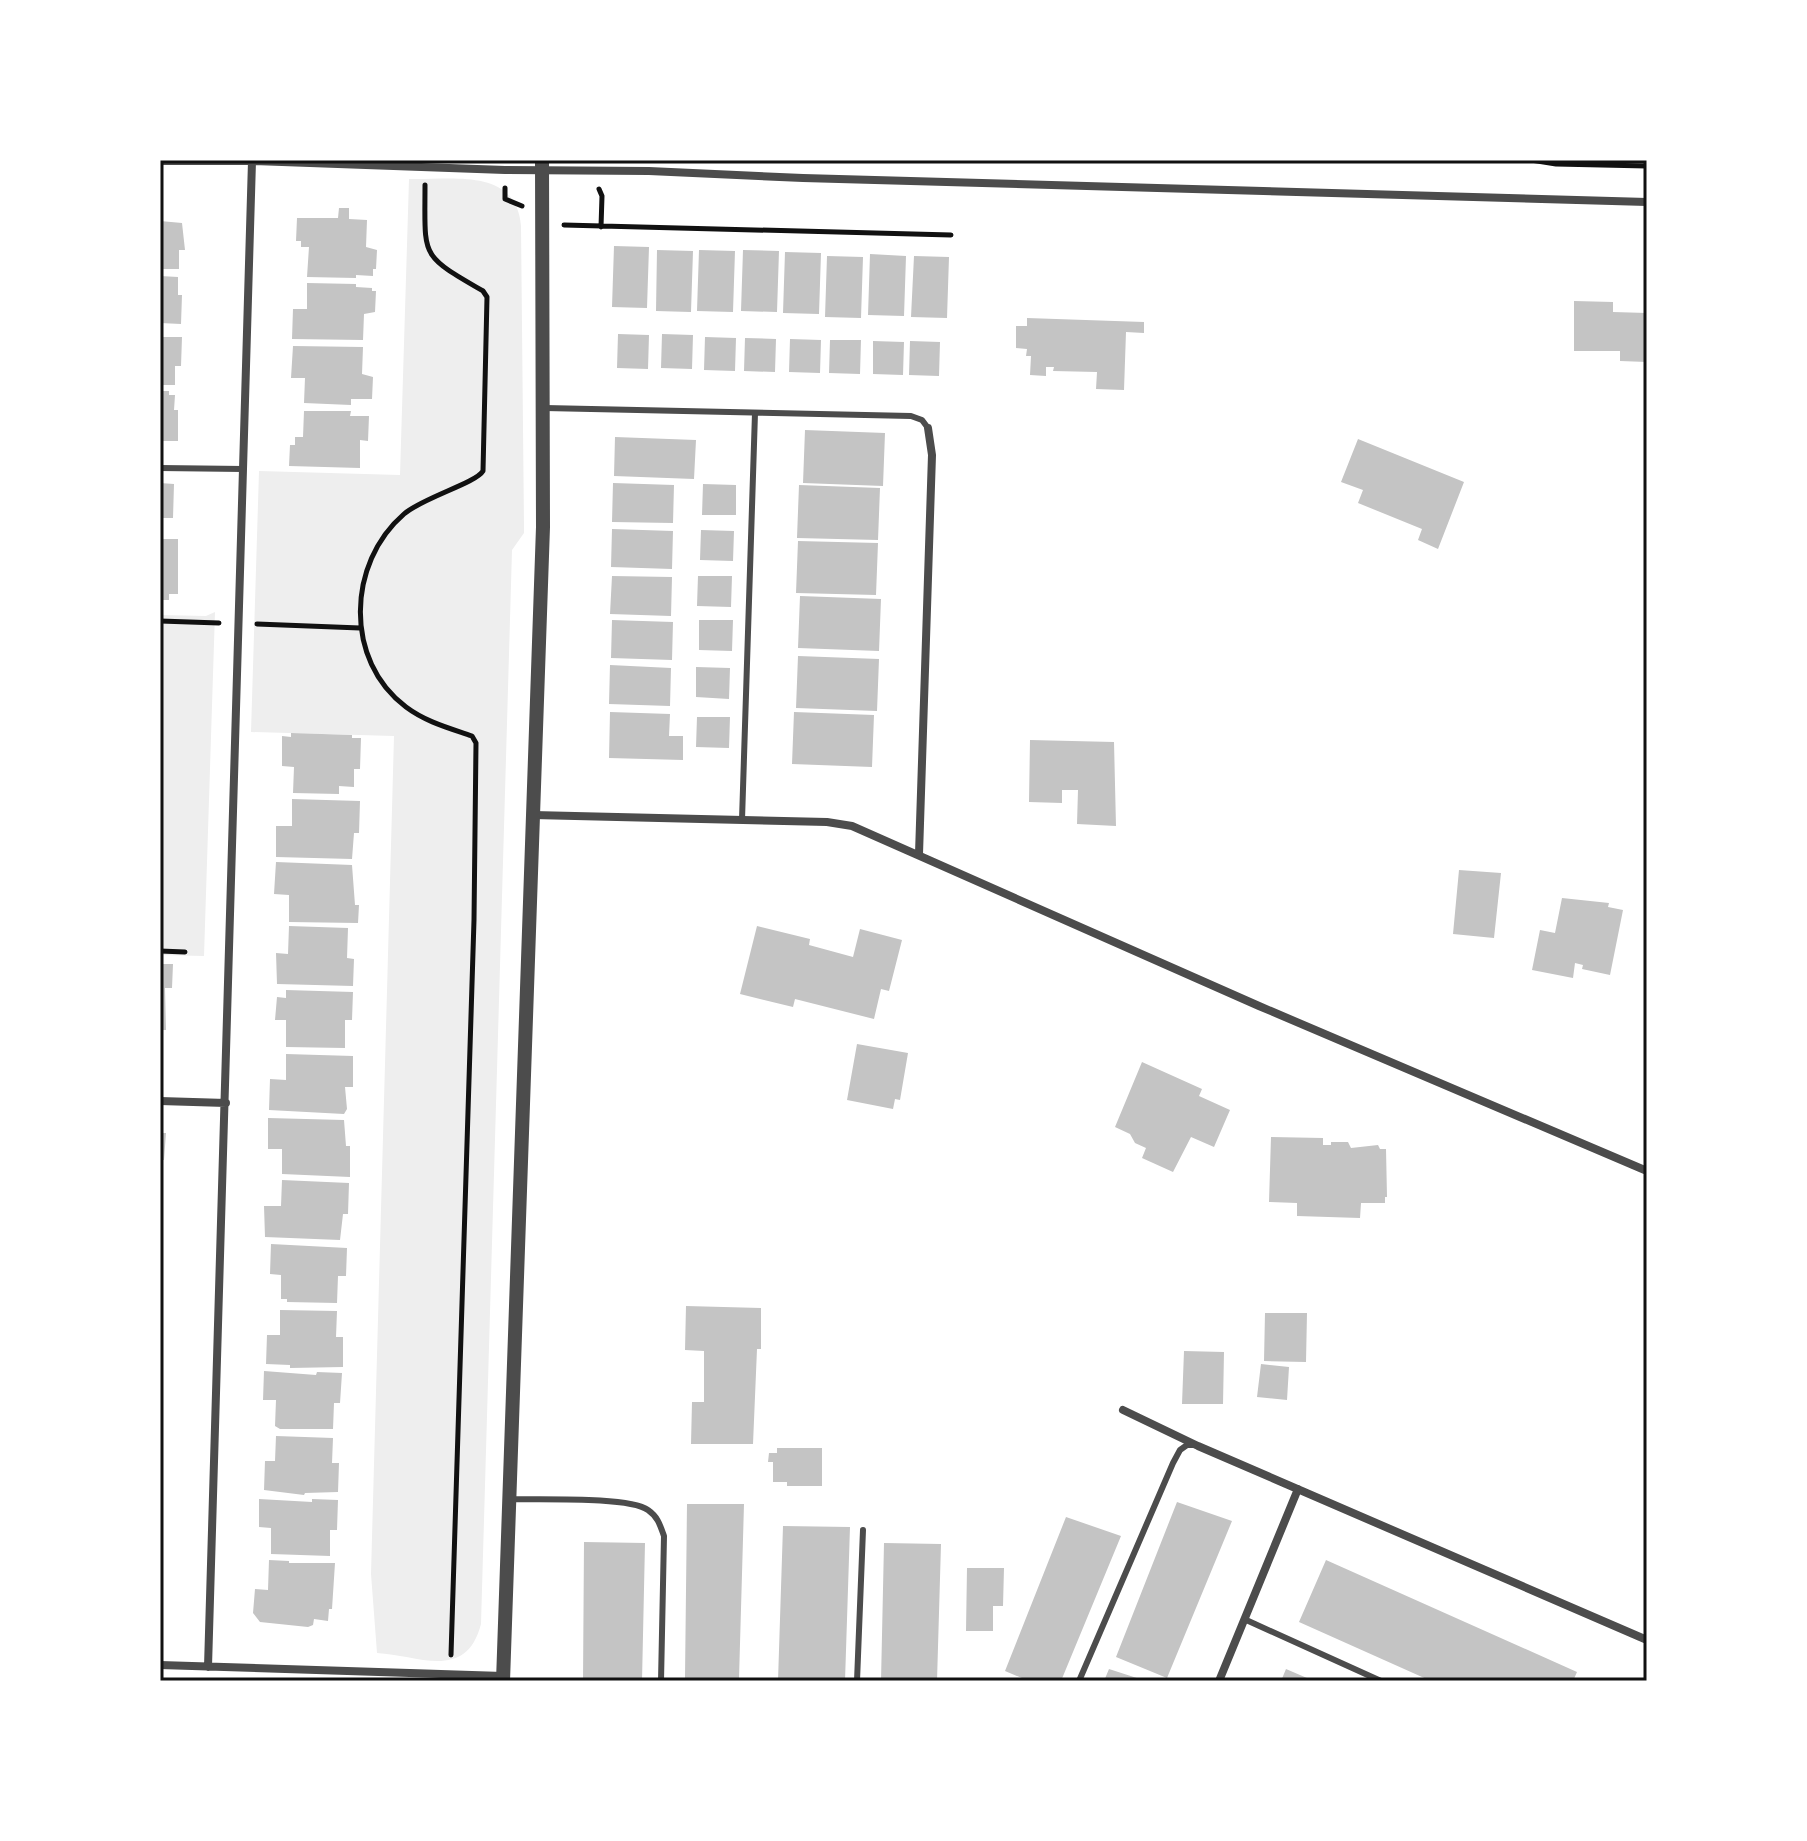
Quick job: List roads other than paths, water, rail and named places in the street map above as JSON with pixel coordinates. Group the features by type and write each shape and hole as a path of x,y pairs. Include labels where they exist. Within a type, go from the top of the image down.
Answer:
{"street":[{"path":"160,161 542,165 834,179 1647,202"},
{"path":"208,1667 252,161"},
{"path":"160,1665 356,1677 503,1678 543,527 542,165"},
{"path":"919,854 932,455 928,428"},
{"path":"533,815 827,822 852,826 1259,1006 1647,1171"},
{"path":"160,1101 226,1103"},
{"path":"1123,1410 1198,1446 1647,1640"},
{"path":"1219,1681 1298,1489"}],"lane":[{"path":"542,408 911,416 922,420 928,428"},
{"path":"742,820 755,413"},
{"path":"160,468 243,469"},
{"path":"1079,1681 1173,1463 1180,1450 1187,1445 1198,1446"},
{"path":"509,1499 625,1502 645,1507 658,1519 664,1536 661,1681"},
{"path":"857,1681 863,1530"},
{"path":"1244,1619 1381,1681"}]}
